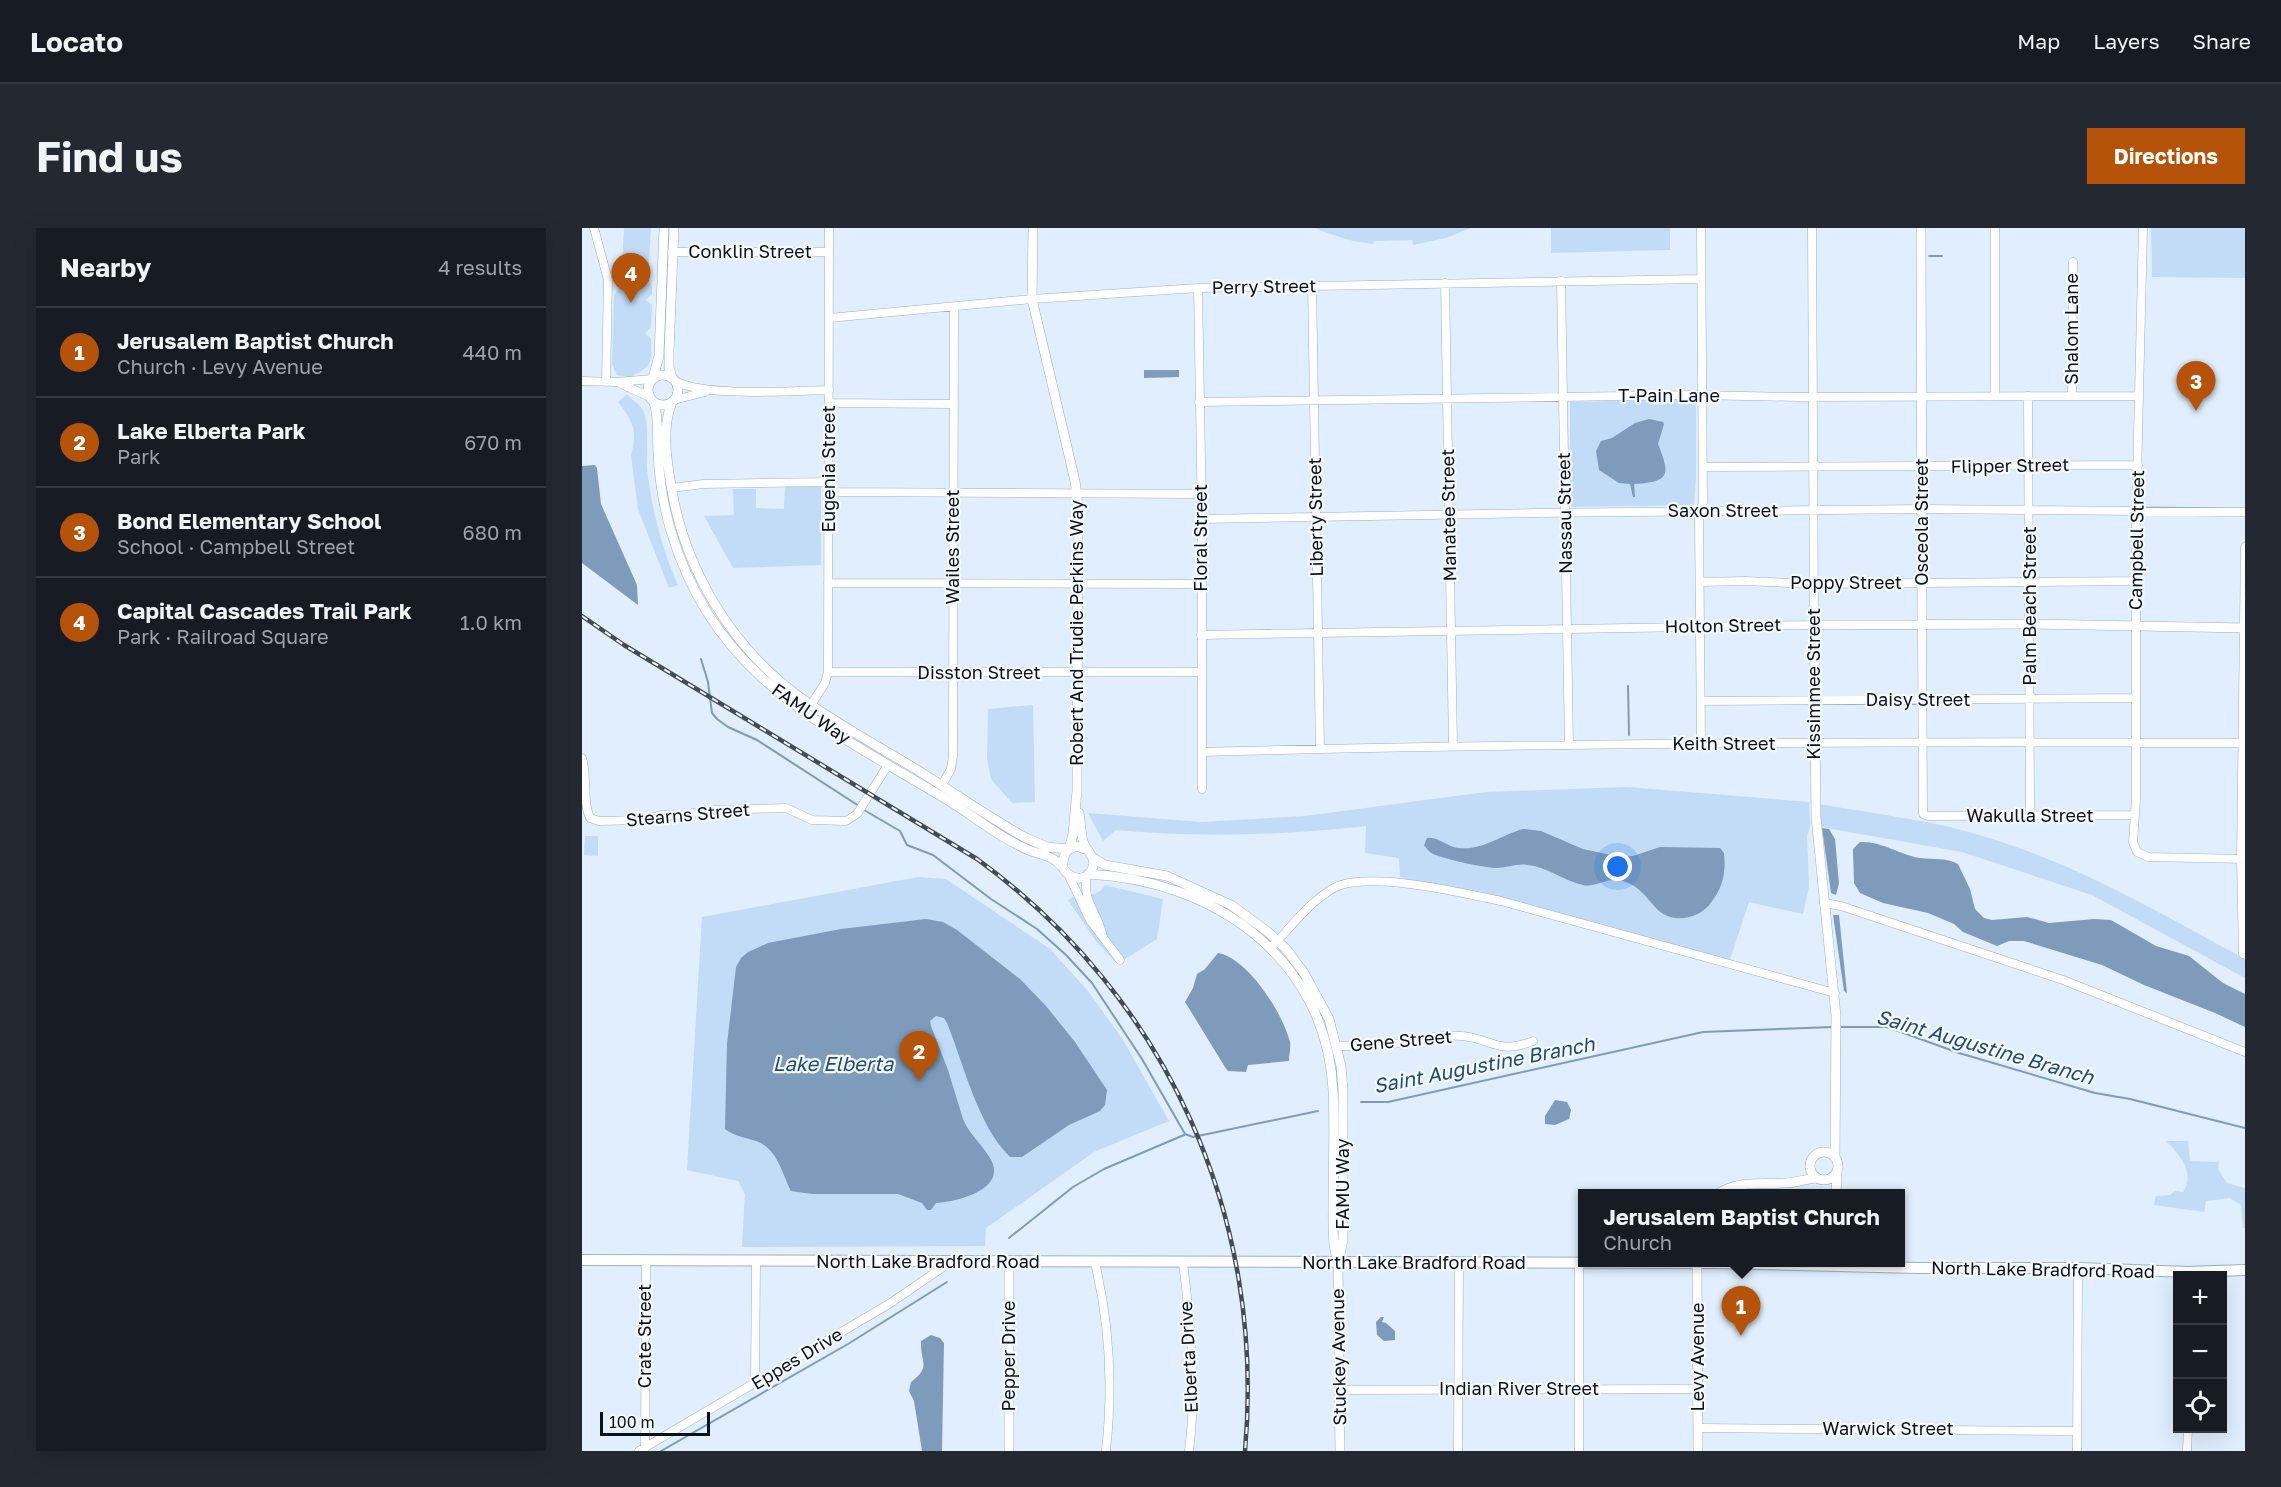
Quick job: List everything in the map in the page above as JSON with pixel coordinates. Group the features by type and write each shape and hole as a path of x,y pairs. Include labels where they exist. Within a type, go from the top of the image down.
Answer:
{"main road":[{"name":"North Lake Bradford Road","path":"582,1260 1578,1263"},
{"name":"North Lake Bradford Road","path":"1900,1267 2078,1268 2173,1273"},
{"name":"North Lake Bradford Road","path":"2227,1271 2245,1270"}],"street":[{"path":"594,228 608,280 606,381"},
{"name":"FAMU Way","path":"664,228 659,356 648,390 657,416 659,473 667,518 686,572 711,618 748,666 783,698 820,724 1012,841 1054,859 1069,876 1139,879 1177,891 1236,921 1270,948 1291,971 1308,999 1320,1026 1328,1054 1333,1094 1333,1238 1338,1263"},
{"name":"FAMU Way","path":"674,228 669,363 678,392 668,417 666,432 672,488 679,522 689,553 719,610 759,662 788,688 811,705 1029,840 1047,847 1069,849 1079,846 1106,865 1154,872 1182,881 1237,909 1278,940 1296,960 1316,992 1329,1019 1337,1046 1343,1090 1343,1240 1338,1263"},
{"name":"Eugenia Street","path":"811,705 825,683 828,672 829,228"},
{"name":"Robert And Trudie Perkins Way","path":"1033,228 1032,299 1076,494 1077,791 1073,834 1069,849"},
{"path":"1701,228 1703,395 1700,582 1701,744"},
{"name":"Kissimmee Street","path":"1812,228 1816,817 1835,993 1836,1158"},
{"name":"Osceola Street","path":"1921,228 1922,811 1925,815"},
{"path":"1995,228 1995,396"},
{"name":"Campbell Street","path":"2143,228 2133,842 2137,852 2152,858 2243,859"},
{"name":"Conklin Street","path":"672,252 829,252"},
{"name":"Shalom Lane","path":"2072,396 2073,262"},
{"name":"Perry Street","path":"829,318 1032,299 1198,288 1701,279"},
{"name":"Nassau Street","path":"1561,281 1569,745"},
{"name":"Manatee Street","path":"1445,284 1453,746"},
{"name":"Liberty Street","path":"1312,286 1320,749"},
{"name":"Floral Street","path":"1198,288 1202,494 1202,789"},
{"name":"Wailes Street","path":"942,785 950,772 952,760 954,307"},
{"path":"582,381 617,382 652,379 664,375 689,387 713,391 829,390"},
{"path":"617,382 640,391 663,405 686,396 713,391"},
{"name":"T-Pain Lane","path":"1199,402 1703,395 2139,396"},
{"name":"Palm Beach Street","path":"2028,396 2030,816"},
{"path":"829,403 954,404"},
{"name":"Flipper Street","path":"1703,467 2138,465"},
{"path":"672,488 703,484 829,482"},
{"path":"829,492 1202,494"},
{"name":"Saxon Street","path":"1202,519 1565,512 2029,508 2245,512"},
{"path":"2242,954 2245,547"},
{"name":"Poppy Street","path":"1700,582 1814,584 2136,581"},
{"path":"828,583 1201,584"},
{"name":"Holton Street","path":"1201,636 1814,625 2030,624 2245,628"},
{"name":"Disston Street","path":"828,672 1202,672"},
{"name":"Daisy Street","path":"1701,701 2135,698"},
{"name":"Keith Street","path":"1202,752 1453,746 1922,742 2244,743"},
{"name":"Stearns Street","path":"582,758 585,778 584,806 590,818 599,821 642,820 661,815 681,815 718,809 786,808 819,821 846,821 857,814 888,765"},
{"name":"Robert And Trudie Perkins Way","path":"1077,791 1082,837 1090,854"},
{"name":"Wakulla Street","path":"1925,815 2135,815"},
{"path":"1062,867 1062,859 1069,849"},
{"path":"1090,854 1092,868 1087,875 1086,898 1099,921 1103,934 1120,960"},
{"path":"1069,876 1083,909 1103,934"},
{"path":"1270,948 1328,891 1354,881 1381,881 1501,901 1835,993"},
{"path":"1824,903 1852,909 2056,977 2245,1052"},
{"name":"Gene Street","path":"1337,1046 1394,1044 1429,1036 1450,1035 1464,1036 1508,1048 1533,1041"},
{"path":"1802,1179 1814,1157 1822,1153 1836,1139"},
{"path":"1822,1153 1830,1154 1838,1162 1835,1189"},
{"path":"1810,1166 1811,1171 1830,1189"},
{"path":"1728,1189 1738,1184 1786,1184 1802,1179 1831,1179 1837,1172"},
{"name":"Crate Street","path":"642,1449 646,1261"},
{"path":"755,1384 756,1261"},
{"name":"Eppes Drive","path":"642,1449 889,1304 952,1262"},
{"name":"Pepper Drive","path":"1009,1262 1009,1451"},
{"path":"1095,1263 1110,1361 1110,1415 1106,1451"},
{"name":"Elberta Drive","path":"1183,1263 1193,1360 1192,1424 1189,1451"},
{"name":"Stuckey Avenue","path":"1338,1263 1340,1451"},
{"path":"1458,1451 1459,1264"},
{"path":"1579,1267 1579,1451"},
{"name":"Levy Avenue","path":"1697,1267 1698,1451"},
{"path":"2077,1451 2078,1268"},
{"name":"Indian River Street","path":"1339,1390 1698,1389"},
{"name":"Warwick Street","path":"1698,1428 2077,1431"},
{"path":"2187,1451 2188,1433"}],"shaded area":[{"path":"624,228 651,228 648,277 652,294 646,300 652,305 651,327 645,333 651,339 651,357 648,365 633,378 617,375 612,364 614,295 621,286"},
{"path":"1315,228 1471,228 1446,238 1413,245 1412,240 1366,243 1329,234"},
{"path":"1551,228 1670,228 1670,250 1551,253"},
{"path":"2151,228 2245,228 2245,278 2152,277"},
{"path":"627,394 643,410 645,416 647,469 652,499 662,542 678,585 669,588 638,509 631,455 634,439 633,426 618,402"},
{"path":"1696,400 1694,505 1573,507 1570,505 1570,402"},
{"path":"785,486 821,487 821,565 733,568 704,516 734,515 733,489 756,489 756,508 784,509"},
{"path":"1033,705 1035,802 1012,803 991,779 987,758 988,709"},
{"path":"1627,787 1809,802 1810,827 1807,837 1809,886 1803,914 1749,902 1730,960 1510,899 1400,877 1399,858 1365,853 1366,826 1304,832 1241,834 1179,834 1116,830 1103,841 1088,813 1202,822 1305,816 1486,792"},
{"path":"1819,804 1953,828 2043,857 2112,888 2245,959 2245,978 2092,895 1962,852 1821,827"},
{"path":"585,836 598,836 598,856 584,855"},
{"path":"918,877 946,879 1050,949 1088,991 1123,1040 1169,1121 1094,1152 986,1228 985,1246 742,1247 745,1194 738,1181 687,1170 702,917"},
{"path":"1105,885 1163,899 1157,939 1117,964 1096,941 1068,900 1098,893"},
{"path":"2166,1141 2188,1141 2190,1161 2219,1162 2218,1169 2227,1183 2245,1188 2245,1228 2243,1228 2241,1205 2230,1198 2206,1201 2204,1212 2154,1205 2156,1196 2170,1195 2175,1191 2183,1192 2187,1185 2187,1171 2184,1164"}],"water":[{"path":"1144,370 1179,370 1179,377 1144,378"},
{"path":"1649,419 1664,424 1658,444 1665,463 1664,474 1655,481 1634,484 1635,497 1633,497 1630,484 1619,483 1599,470 1596,451 1601,441 1612,438 1635,423"},
{"path":"595,465 601,504 637,585 638,605 582,563 582,466"},
{"path":"1822,828 1829,829 1835,839 1839,883 1836,895 1831,893"},
{"path":"1523,829 1541,831 1583,849 1620,857 1633,856 1660,847 1720,848 1724,853 1723,880 1718,892 1705,909 1692,916 1678,918 1658,910 1638,889 1623,881 1611,880 1588,886 1535,866 1490,868 1451,860 1430,852 1424,845 1427,838 1431,838 1458,848 1475,847"},
{"path":"1860,842 1876,844 1925,859 1944,860 1958,864 1970,889 1975,909 1984,918 1992,920 2027,917 2049,923 2094,919 2111,920 2156,946 2189,956 2223,983 2245,994 2245,1027 2102,965 2024,941 2009,941 1997,946 1963,932 1954,924 1928,913 1883,903 1860,893 1854,883 1853,849"},
{"path":"1833,915 1839,915 1847,993 1844,991"},
{"name":"Lake Elberta","path":"926,919 943,922 957,930 1020,979 1046,1006 1075,1042 1107,1090 1105,1105 1100,1111 1069,1125 1022,1157 1010,1157 989,1129 980,1112 947,1023 944,1018 936,1016 930,1021 931,1026 963,1119 990,1158 994,1169 993,1178 987,1186 956,1200 936,1203 931,1210 927,1210 922,1203 898,1194 812,1194 791,1191 769,1150 756,1141 725,1129 727,1044 736,967 748,952 768,943 841,929"},
{"path":"1218,953 1241,965 1263,989 1286,1030 1290,1042 1289,1061 1248,1065 1246,1072 1228,1071 1225,1067 1185,1002 1193,988 1197,974 1205,969"},
{"path":"1555,1100 1567,1102 1571,1110 1569,1119 1555,1125 1545,1124 1545,1116"},
{"path":"1384,1317 1382,1322 1395,1331 1395,1340 1384,1341 1377,1335 1376,1322"},
{"path":"931,1335 940,1338 944,1343 942,1451 922,1451 914,1401 909,1391 911,1382 921,1372 924,1364 921,1341"}],"waterway":[{"path":"1929,256 1942,256"},
{"name":"Saint Augustine Branch","path":"701,659 708,682 712,713 717,719 728,727 757,740 859,806"},
{"path":"1628,686 1629,735"},
{"name":"Saint Augustine Branch","path":"864,810 900,831 907,845 933,855 991,899 1037,929 1066,955 1092,983 1142,1059 1185,1134 1193,1137 1318,1111"},
{"name":"Saint Augustine Branch","path":"1361,1102 1388,1102 1703,1032 1833,1027"},
{"name":"Saint Augustine Branch","path":"1839,1027 1887,1027 1959,1053 2095,1093 2130,1099 2245,1128"},
{"path":"1009,1238 1073,1187 1104,1169 1184,1135"},
{"path":"661,1451 848,1344 947,1282"}],"railway":[{"path":"582,616 624,645 977,859 1044,914 1102,977 1151,1045 1190,1119 1220,1197 1239,1279 1247,1364 1245,1451"}],"place":[{"name":"Capital Cascades Trail Park","path":"631,303"},
{"name":"Bond Elementary School","path":"2196,411"},
{"name":"Lake Elberta Park","path":"919,1081"},
{"name":"Jerusalem Baptist Church","path":"1741,1336"}]}
